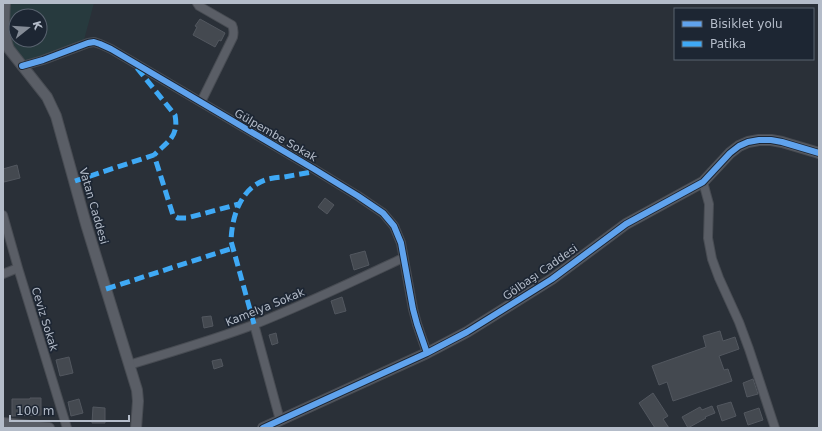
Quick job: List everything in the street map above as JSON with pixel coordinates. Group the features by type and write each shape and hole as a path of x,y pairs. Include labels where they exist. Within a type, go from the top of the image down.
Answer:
{"street":[{"name":"Vatan Caddesi","path":"5,3 5,32 6,42 9,49 47,97 56,116 86,224 137,390 138,401 136,428"},
{"path":"198,4 232,25 234,28 233,37 201,102"},
{"name":"Gülpembe Sokak","path":"22,66 43,60 83,44 94,42 100,44 111,49 314,169 383,213 394,226 401,243 413,309 427,353"},
{"name":"Gölbaşı Caddesi","path":"263,428 427,353 468,332 552,279 626,224 704,182 730,153 739,146 748,142 771,140 819,153"},
{"path":"704,182 709,204 708,238 712,259 739,322 775,428"},
{"name":"Ceviz Sokak","path":"3,215 67,428"},
{"name":"Kamelya Sokak","path":"129,365 219,337 254,324 321,296 403,258"},
{"path":"3,274 18,268"},
{"path":"254,324 280,420"},
{"path":"3,423 49,428"}],"green space":[{"path":"10,3 94,3 84,40 42,58 31,60 24,60 21,58 13,48 48,48 48,8 10,8"}],"building":[{"path":"200,19 225,33 221,41 219,40 215,47 193,35 197,27 195,26"},
{"path":"17,165 20,178 4,182 3,169"},
{"path":"325,198 334,205 327,214 318,207"},
{"path":"365,251 369,265 354,270 350,255"},
{"path":"342,297 346,311 335,314 331,301"},
{"path":"211,316 213,326 204,328 202,317"},
{"path":"720,331 723,341 735,337 739,349 719,356 724,370 728,369 732,381 673,401 667,382 659,385 652,366 706,347 703,336"},
{"path":"276,333 278,343 272,345 269,335"},
{"path":"69,357 73,373 60,376 56,360"},
{"path":"221,359 223,366 214,369 212,361"},
{"path":"753,379 758,394 747,397 743,383"},
{"path":"653,393 668,416 663,419 669,428 655,428 639,403"},
{"path":"41,398 41,415 12,416 12,399"},
{"path":"79,399 83,413 71,416 68,402"},
{"path":"731,402 736,416 722,421 717,406"},
{"path":"712,406 715,413 705,417 706,418 688,428 682,417 700,407 702,410"},
{"path":"93,407 105,408 105,423 92,423"},
{"path":"759,408 763,420 748,425 744,413"}],"marked path":[{"path":"137,68 175,115 176,122 174,134 154,155"},
{"path":"75,181 154,155 173,215 178,218 187,218 239,204"},
{"path":"254,324 231,241 233,221 236,212 245,195 251,188 259,183 268,179 317,171"},
{"path":"106,289 233,248"}],"cycle path":[{"path":"22,66 43,60 88,43 94,42 100,44 111,49 314,169 383,213 394,226 401,243 413,309 427,353"},
{"path":"263,428 427,353 467,332 552,279 626,224 703,182 730,153 739,146 748,142 771,140 819,153"}]}
